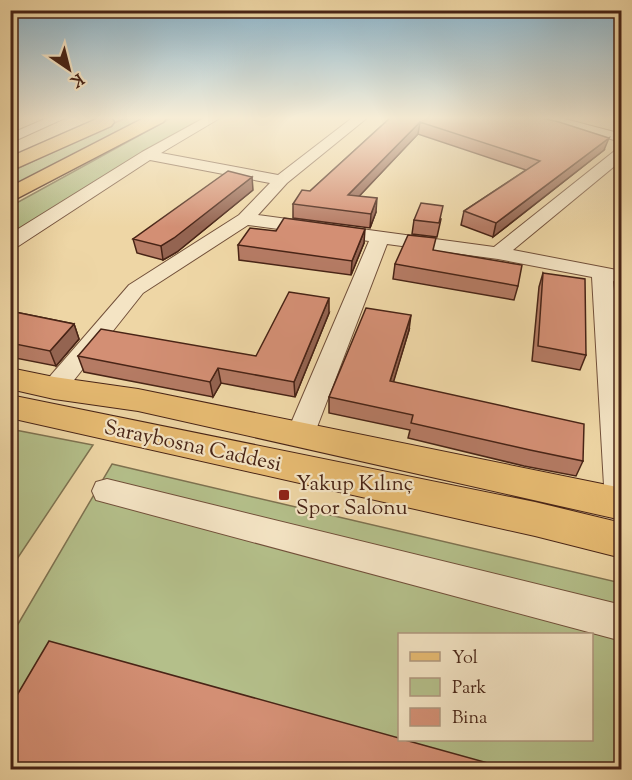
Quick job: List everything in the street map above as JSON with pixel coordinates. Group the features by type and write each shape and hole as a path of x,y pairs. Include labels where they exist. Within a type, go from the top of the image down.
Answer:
{"highway":[{"path":"10,196 88,154"},
{"path":"10,156 33,155"},
{"path":"10,165 33,155"}],"main road":[{"name":"Saraybosna Caddesi","path":"10,378 54,388 138,400 621,503"},
{"name":"Saraybosna Caddesi","path":"10,406 534,519 621,541"}],"street":[{"path":"54,388 136,289 244,219 281,180 314,154"},
{"path":"498,253 618,154"},
{"path":"10,243 147,155 281,180"},
{"path":"244,219 498,253 612,275 621,503"},
{"path":"300,435 380,237"},
{"path":"107,491 621,623"}],"green space":[{"path":"47,154 75,154 11,188 10,172"},
{"path":"105,154 149,154 11,239 11,206"},
{"path":"10,429 93,445 11,568 10,568"},
{"path":"112,464 621,583 621,769 11,770 11,636"}],"building":[{"path":"350,154 388,154 348,195 377,198 371,214 293,204 302,190 310,191"},
{"path":"520,154 587,154 496,223 464,211 540,161"},
{"path":"228,171 252,177 161,246 133,239"},
{"path":"421,203 443,206 439,223 414,220"},
{"path":"284,218 365,229 352,261 238,245 250,228 276,231"},
{"path":"408,235 436,238 433,250 522,265 518,286 395,264"},
{"path":"543,273 585,279 586,355 538,346"},
{"path":"289,292 329,298 294,382 218,368 210,382 78,356 101,329 256,356"},
{"path":"366,308 411,315 390,381 584,424 583,461 411,423 413,415 329,397"},
{"path":"10,311 74,324 50,351 10,343"},
{"path":"49,641 398,738 398,741 409,741 513,770 10,770 10,707"}],"place":[{"name":"Yakup Kılınç Spor Salonu","path":"284,495"}]}
